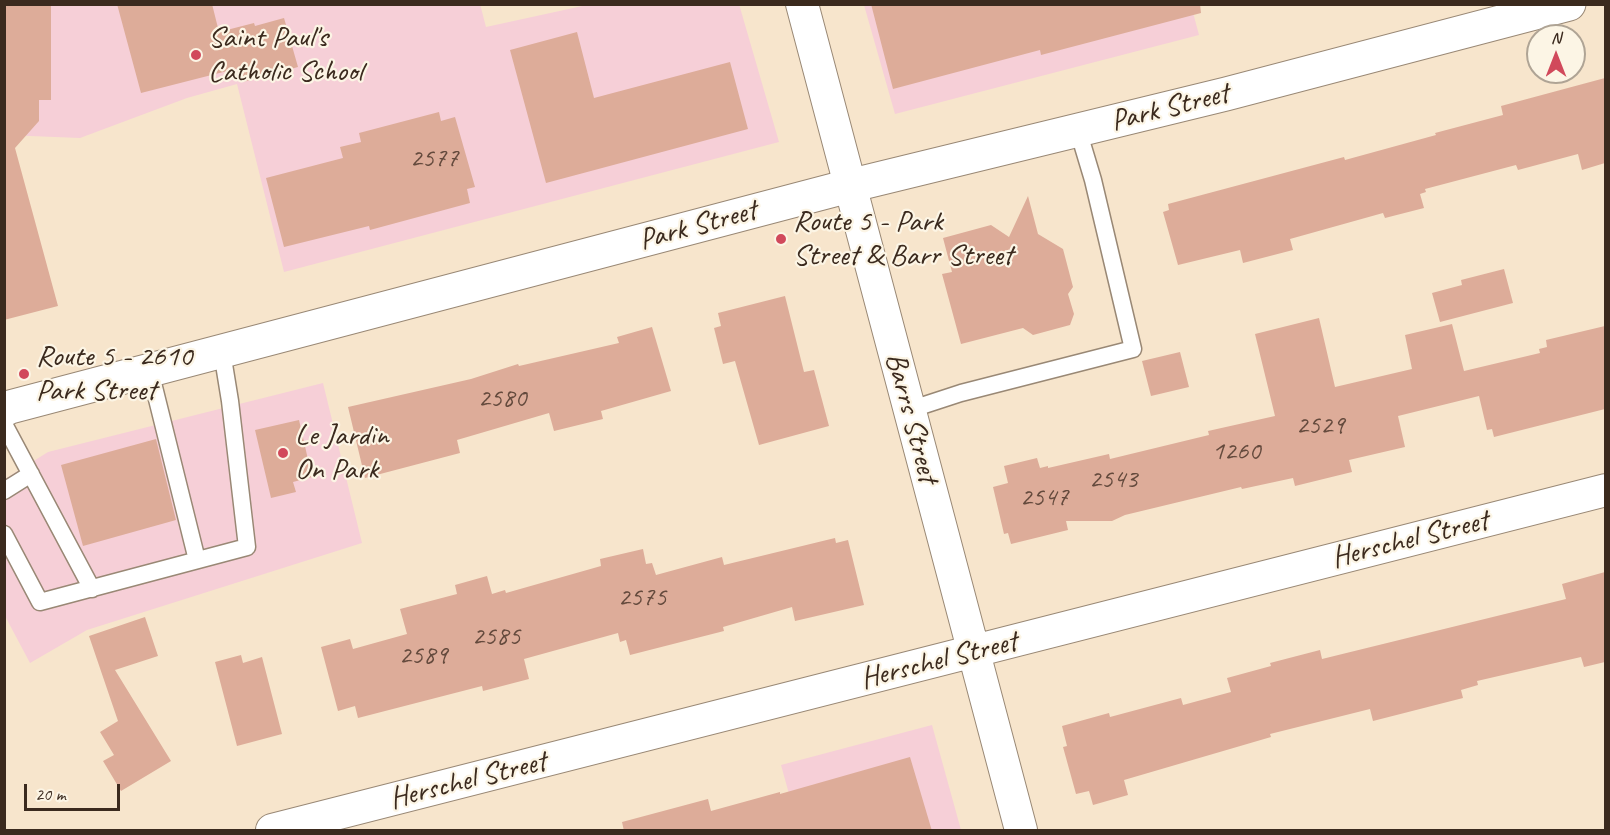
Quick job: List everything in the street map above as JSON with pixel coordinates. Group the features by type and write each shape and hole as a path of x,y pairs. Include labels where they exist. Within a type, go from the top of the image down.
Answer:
{"street":[{"name":"Barrs Street","path":"802,4 1021,831"},
{"name":"Park Street","path":"4,410 849,186 1345,64 1569,4"},
{"name":"Herschel Street","path":"272,831 1605,490"}],"lane":[{"path":"909,410 961,393 1133,349 1078,130"},
{"path":"4,534 40,602 247,547 230,400 222,352"},
{"path":"150,371 197,560"},
{"path":"4,424 92,589"},
{"path":"4,491 31,474"}],"shaded area":[{"path":"480,4 486,27 587,5 739,4 779,142 284,272 237,84 187,98 80,138 5,135 5,5"},
{"path":"864,5 1191,5 1199,35 895,114"},
{"path":"323,383 362,543 87,630 30,663 5,616 5,479 48,452"},
{"path":"932,725 961,830 799,830 781,765"}],"building":[{"path":"4,4 51,4 51,100 39,100 39,121 15,148 58,306 4,320"},
{"path":"117,4 212,4 219,32 284,18 298,67 243,82 239,68 141,93"},
{"path":"871,4 1200,4 1201,13 1041,55 1040,50 893,89"},
{"path":"577,32 594,98 730,62 748,129 546,183 510,50"},
{"path":"1605,78 1605,163 1582,170 1578,154 1518,170 1516,165 1425,189 1426,192 1420,194 1424,208 1385,218 1383,213 1290,239 1293,250 1243,263 1240,250 1178,265 1163,212 1169,210 1168,204 1436,135 1435,133 1503,115 1501,106"},
{"path":"439,112 441,121 455,117 475,187 467,189 470,203 370,230 369,226 284,247 266,178 343,158 340,147 361,142 359,133"},
{"path":"1028,196 1038,234 1063,249 1073,287 1068,294 1074,314 1070,325 1033,335 1023,328 961,344 942,274 952,272 943,238 991,225 1009,237"},
{"path":"1504,269 1513,303 1440,322 1432,293 1462,285 1461,280"},
{"path":"785,296 804,372 814,370 829,426 759,445 735,361 723,364 714,328 721,326 718,313"},
{"path":"1319,318 1335,387 1412,369 1405,335 1452,324 1464,371 1540,353 1539,349 1547,347 1546,340 1605,326 1605,409 1494,437 1492,429 1487,430 1479,396 1398,416 1405,447 1349,460 1352,472 1295,486 1293,478 1242,489 1241,487 1125,515 1112,521 1066,521 1068,530 1011,544 1008,533 1004,534 993,487 1008,483 1004,466 1037,458 1040,468 1109,454 1110,459 1209,435 1208,431 1275,416 1255,334"},
{"path":"652,327 671,391 601,411 603,419 554,431 549,413 457,440 460,453 365,478 348,407 471,379 518,364 519,366 619,343 617,337"},
{"path":"1180,352 1189,387 1151,396 1142,361"},
{"name":"Le Jardin On Park","path":"299,420 312,477 293,482 296,492 271,498 255,430"},
{"path":"156,439 176,520 83,546 61,465"},
{"path":"835,538 836,543 848,540 864,605 795,621 792,607 723,627 724,631 630,655 626,640 620,642 618,633 524,659 529,679 483,691 482,686 358,718 355,706 338,711 321,647 350,639 353,649 407,634 400,609 457,594 455,585 487,576 492,594 505,590 506,593 601,566 600,559 643,549 646,564 652,563 656,575 722,557 724,565"},
{"path":"1605,572 1605,662 1584,667 1581,657 1477,681 1478,685 1461,690 1463,698 1373,721 1370,709 1270,734 1271,737 1124,780 1128,795 1093,805 1089,791 1076,794 1063,747 1067,746 1062,726 1109,713 1110,717 1181,698 1183,705 1231,692 1227,678 1271,666 1270,663 1320,650 1322,659 1566,599 1562,584"},
{"path":"145,617 158,656 115,670 171,761 121,791 103,761 114,755 100,732 118,721 89,636"},
{"path":"241,655 243,663 262,657 282,734 237,746 215,662"},
{"path":"910,757 932,831 624,831 622,822 708,799 711,811"}],"place":[{"name":"Saint Paul's Catholic School","path":"196,55"},
{"name":"Route 5 - Park Street & Barr Street","path":"781,239"},
{"name":"Route 5 - 2610 Park Street","path":"24,374"},
{"name":"Le Jardin On Park","path":"283,453"}]}
